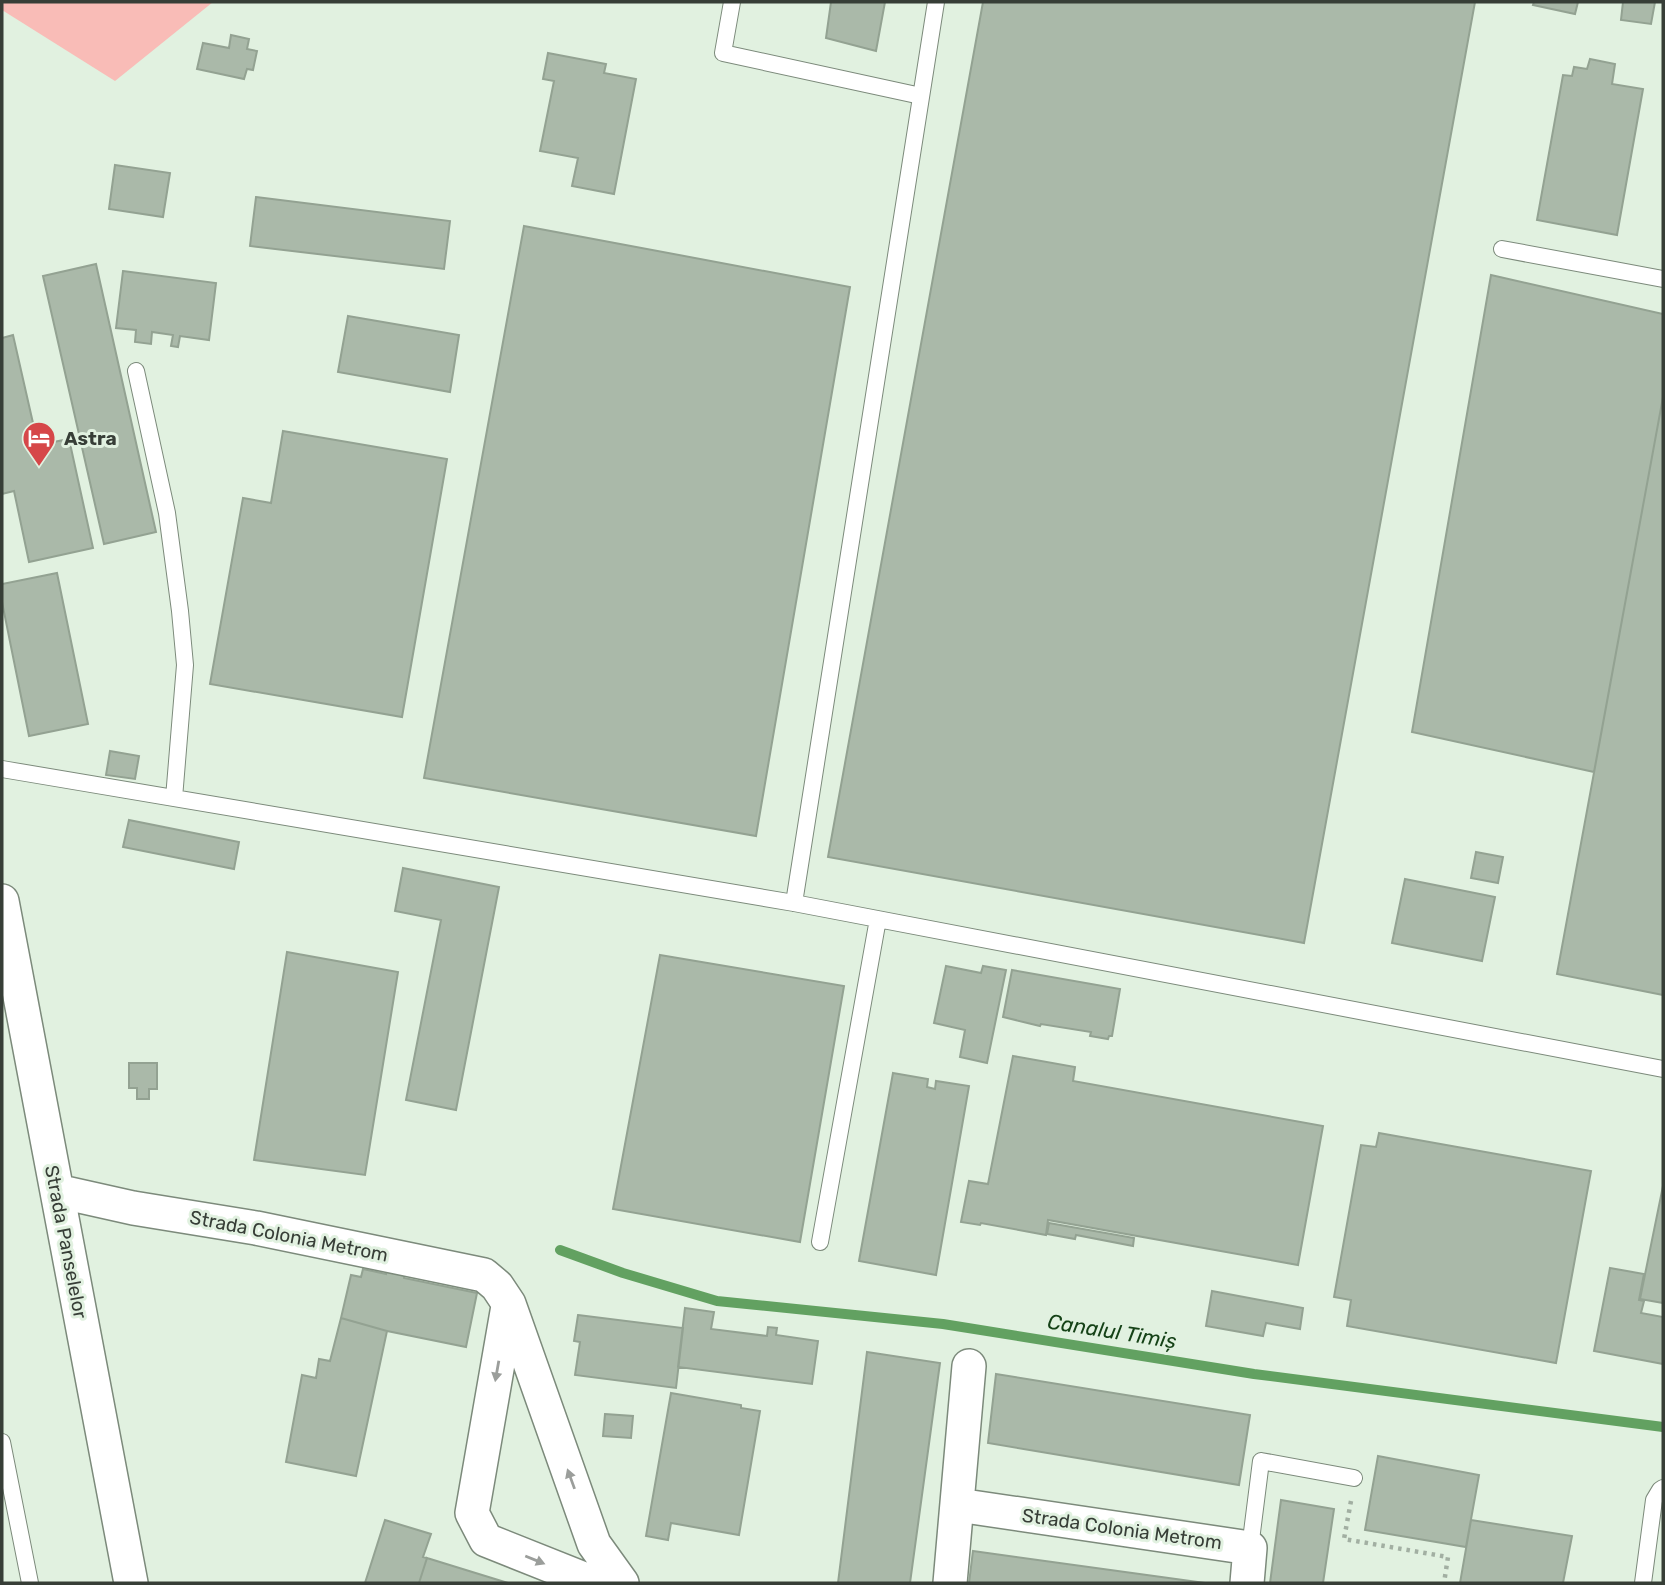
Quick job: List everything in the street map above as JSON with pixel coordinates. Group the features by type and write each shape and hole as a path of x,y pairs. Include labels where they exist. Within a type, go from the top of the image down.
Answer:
{"street":[{"name":"Strada Panselelor","path":"2,901 7,954 57,1191 131,1583"},
{"name":"Strada Colonia Metrom","path":"57,1191 133,1208 256,1228 484,1275 497,1286 509,1304 594,1544 622,1583"},
{"path":"509,1304 472,1513 486,1540 594,1583"},
{"path":"950,1583 969,1366"},
{"name":"Strada Colonia Metrom","path":"958,1505 1250,1548"},
{"path":"1247,1583 1250,1548"}],"lane":[{"path":"733,2 723,53 921,96"},
{"path":"794,903 936,2"},
{"path":"1502,249 1663,279"},
{"path":"136,371 167,513 180,611 184,665 174,798"},
{"path":"2,769 794,903 1663,1069"},
{"path":"820,1241 878,919"},
{"path":"2,1441 30,1583"},
{"path":"1250,1548 1261,1461 1354,1478"},
{"path":"1644,1583 1654,1500 1663,1488"}],"path":[{"path":"1354,1478 1344,1539 1448,1557 1444,1583"}],"shaded area":[{"path":"2,2 213,2 115,81 2,10"}],"building":[{"path":"831,2 885,2 876,51 826,38"},
{"path":"983,2 1475,2 1304,943 828,857"},
{"path":"1534,2 1578,2 1575,14 1533,5"},
{"path":"1623,2 1655,2 1651,24 1621,20"},
{"path":"231,35 249,39 247,49 257,51 253,70 247,69 244,79 197,69 203,43 229,48"},
{"path":"548,53 606,64 604,73 636,79 614,194 572,186 578,158 540,151 554,81 543,79"},
{"path":"1590,59 1615,64 1612,84 1643,89 1617,235 1537,220 1563,75 1572,76 1574,67 1587,69"},
{"path":"115,165 170,173 163,217 109,209"},
{"path":"256,197 450,221 444,269 250,246"},
{"path":"524,226 850,287 756,836 424,778"},
{"path":"96,264 156,532 104,544 43,276"},
{"path":"123,271 216,283 209,340 180,336 178,347 171,346 173,335 152,332 151,344 135,342 136,330 116,328"},
{"path":"1491,275 1663,314 1663,397 1594,772 1412,732"},
{"path":"348,316 459,335 450,392 338,372"},
{"name":"Astra","path":"13,335 38,445 69,439 93,548 29,562 14,491 2,494 2,338"},
{"path":"1663,397 1663,995 1557,974"},
{"path":"283,431 447,459 402,717 210,684 243,498 271,503"},
{"path":"57,573 88,724 29,736 2,602 2,584"},
{"path":"110,751 139,756 135,779 106,775"},
{"path":"129,820 239,842 234,869 123,847"},
{"path":"1476,852 1503,857 1498,883 1471,878"},
{"path":"403,868 499,887 456,1110 406,1100 441,920 395,911"},
{"path":"1405,879 1495,897 1482,961 1392,943"},
{"path":"287,952 398,972 365,1175 254,1160"},
{"path":"660,955 844,986 800,1242 613,1209"},
{"path":"946,966 981,973 983,966 1006,970 987,1063 960,1057 965,1030 934,1023"},
{"path":"1012,970 1120,989 1112,1036 1108,1039 1090,1036 1091,1032 1041,1024 1040,1026 1003,1017"},
{"path":"1013,1056 1075,1067 1073,1081 1323,1126 1298,1265 1048,1220 1046,1235 961,1222 969,1181 988,1184"},
{"path":"129,1063 157,1063 157,1089 149,1089 149,1099 137,1099 137,1088 129,1088"},
{"path":"893,1073 928,1079 927,1087 935,1089 936,1081 969,1086 936,1275 859,1261"},
{"path":"1379,1133 1591,1171 1556,1363 1347,1326 1351,1300 1334,1297 1361,1145 1376,1147"},
{"path":"1663,1186 1663,1303 1640,1299"},
{"path":"1049,1223 1134,1238 1133,1246 1076,1235 1075,1239 1047,1234"},
{"path":"1610,1268 1644,1274 1639,1300 1644,1301 1641,1313 1663,1317 1663,1364 1594,1351"},
{"path":"363,1269 386,1274 386,1269 404,1272 404,1278 477,1293 466,1347 387,1331 341,1318 351,1275 361,1277"},
{"path":"1212,1291 1303,1308 1300,1329 1266,1323 1263,1336 1206,1326"},
{"path":"685,1308 714,1312 711,1329 767,1336 768,1327 777,1328 776,1335 818,1341 812,1384 678,1367"},
{"path":"578,1315 683,1328 676,1388 575,1375 580,1342 574,1341"},
{"path":"341,1318 387,1331 356,1476 286,1462 302,1375 316,1378 319,1359 330,1361"},
{"path":"867,1352 940,1363 910,1583 838,1583"},
{"path":"996,1374 1250,1415 1239,1485 988,1443"},
{"path":"671,1393 741,1405 741,1408 760,1411 739,1535 671,1523 668,1540 646,1536"},
{"path":"605,1414 633,1416 631,1438 603,1436"},
{"path":"1378,1456 1479,1475 1466,1547 1365,1530"},
{"path":"1281,1500 1334,1509 1323,1583 1270,1583"},
{"path":"385,1520 431,1534 423,1557 427,1558 419,1583 365,1583"},
{"path":"1471,1520 1572,1536 1563,1583 1460,1583"},
{"path":"973,1551 1205,1583 969,1583"},
{"path":"427,1558 508,1583 419,1583"}],"waterway":[{"name":"Canalul Timiș","path":"560,1250 623,1273 717,1301 943,1324 1254,1374 1663,1427"}],"place":[{"name":"Astra","path":"39,468"}]}
